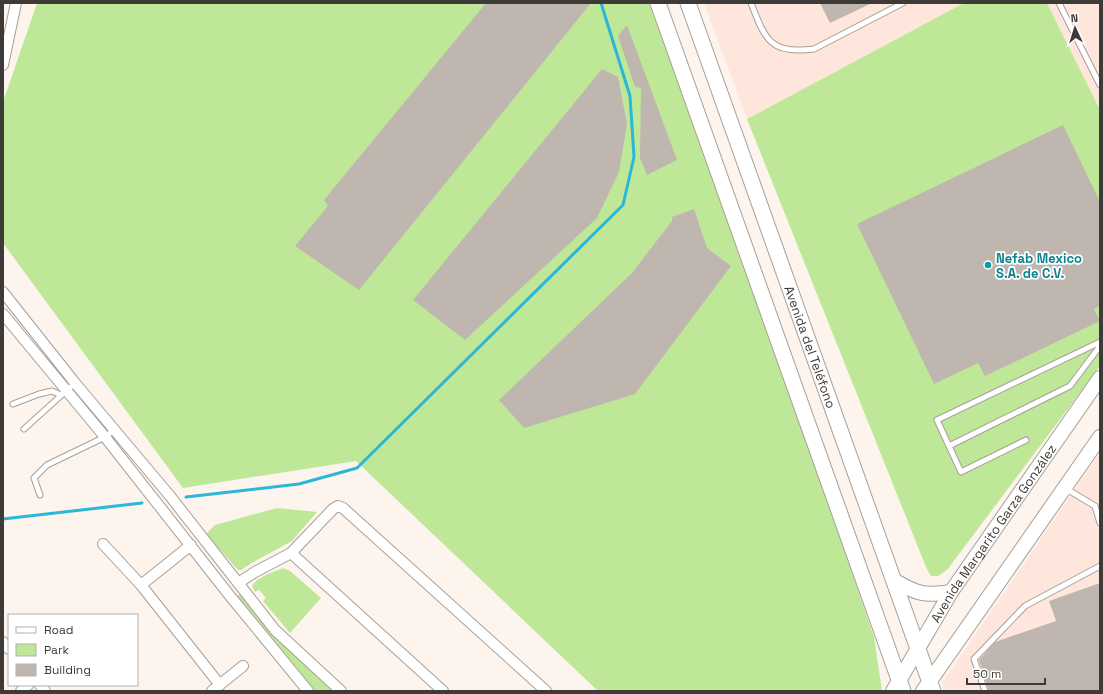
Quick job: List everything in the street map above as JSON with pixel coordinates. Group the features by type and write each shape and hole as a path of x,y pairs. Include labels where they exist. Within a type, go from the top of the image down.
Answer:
{"main road":[{"path":"658,3 898,688"},
{"name":"Avenida del Teléfono","path":"688,3 918,647 929,688"},
{"name":"Avenida Margarito Garza González","path":"898,688 918,647 950,592 1100,378"},
{"path":"929,688 1100,437"},
{"path":"895,582 920,593 934,595 950,592"}],"street":[{"path":"3,65 16,3"},
{"path":"3,292 75,383 188,519 282,638 341,691"},
{"path":"3,314 63,393 105,437 230,596 308,691"},
{"path":"230,596 255,572 291,553 333,509 338,506 343,508 546,691"},
{"path":"177,528 188,519"},
{"path":"103,544 141,585 216,688 243,666"},
{"path":"141,585 190,545"},
{"path":"291,553 443,691"}],"lane":[{"path":"750,3 761,29 771,44 785,50 800,51 814,49 902,3"},
{"path":"1059,3 1100,85"},
{"path":"1026,440 961,472 937,420 1100,342"},
{"path":"949,446 1070,386 1100,346"},
{"path":"24,429 75,383"},
{"path":"13,404 39,394 52,391 63,393"},
{"path":"40,495 34,478 47,465 105,437 114,430"},
{"path":"1065,488 1095,506 1100,523"},
{"path":"985,691 974,659 1025,606 1100,566"}],"shaded area":[{"path":"704,3 964,3 747,119"},
{"path":"1047,3 1100,3 1100,110"},
{"path":"1100,453 1100,691 945,691 942,683"}],"green space":[{"path":"37,3 649,3 710,163 874,637 882,691 598,691 356,461 183,488 3,243 3,102"},
{"path":"964,3 1047,3 1100,110 1100,366 947,570 938,576 931,576 926,567 747,119"},
{"path":"277,508 317,512 292,541 241,570 238,570 206,534 215,525"},
{"path":"283,568 290,571 321,598 290,633 263,601 266,598 259,590 255,592 252,586 261,577"},
{"path":"241,593 335,691 312,691 236,598"}],"building":[{"path":"486,3 591,3 359,290 295,246 328,206 324,200"},
{"path":"820,3 872,3 830,23"},
{"path":"627,25 677,160 647,175 640,158 641,88 635,87 618,36"},
{"path":"602,69 618,77 627,124 619,172 597,218 465,340 413,300"},
{"name":"Nefab Mexico S.A. de C.V.","path":"1063,125 1100,202 1100,306 1094,309 1100,321 985,376 978,363 934,384 857,224"},
{"path":"694,209 707,248 731,266 635,394 524,428 499,400 632,273 672,221 672,217"},
{"path":"1100,583 1100,691 989,691 979,660 995,642 1056,621 1049,601"}],"waterway":[{"path":"186,497 299,484 357,468 623,205 634,157 630,96 601,3"},
{"path":"3,519 142,503"}],"place":[{"name":"Nefab Mexico S.A. de C.V.","path":"988,265"}]}
